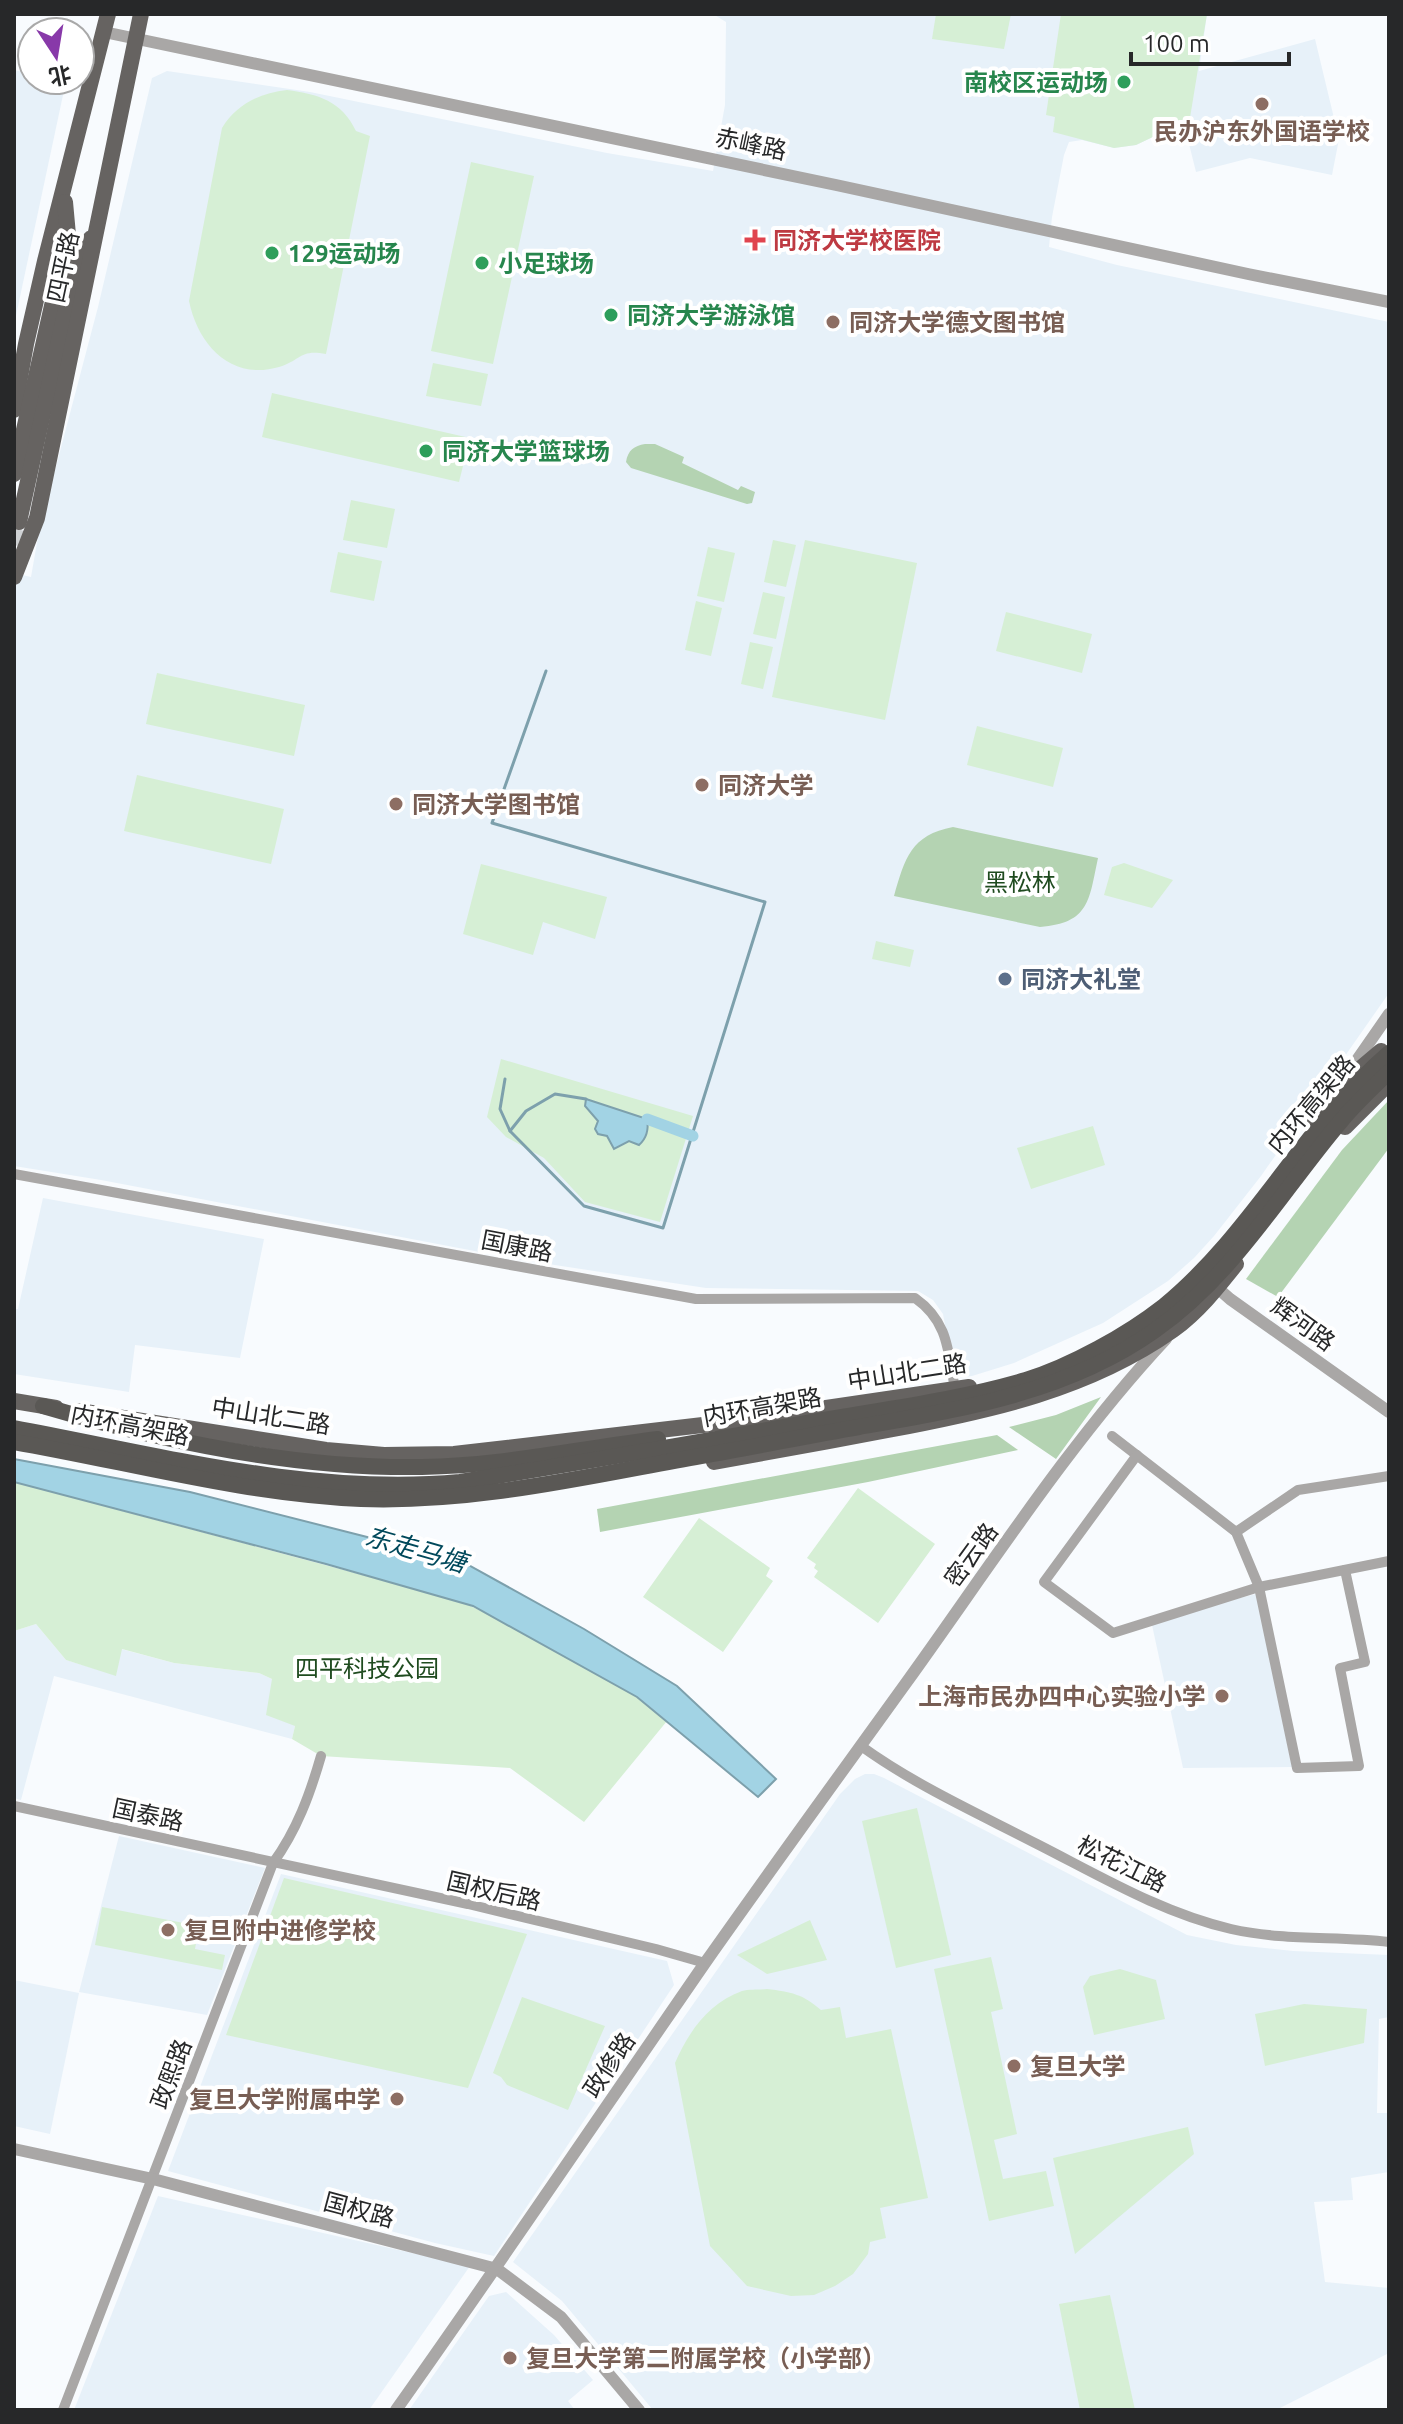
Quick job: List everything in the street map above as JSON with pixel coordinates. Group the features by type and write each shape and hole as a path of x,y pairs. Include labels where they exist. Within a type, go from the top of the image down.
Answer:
{"highway":[{"name":"内环高架路","path":"14,1428 247,1472 344,1484 402,1485 460,1482 507,1475 911,1406 1028,1379 1083,1356 1124,1334 1185,1288 1220,1252 1329,1115 1389,1053"},
{"name":"内环高架路","path":"14,1442 254,1488 317,1496 365,1499 466,1497 747,1448 1022,1395 1082,1372 1122,1352 1187,1306 1235,1258 1342,1119 1389,1072"},
{"path":"43,1406 102,1423 287,1459 421,1467 486,1463 858,1414"}],"main road":[{"name":"四平路","path":"14,410 30,325 108,14"},
{"name":"四平路","path":"26,526 77,259 95,231 141,14"},
{"path":"14,474 68,235 64,193"},
{"path":"14,541 26,536 26,526"},
{"path":"14,577 26,526"},
{"name":"中山北二路","path":"14,1401 326,1450 384,1455 454,1454 737,1421 1025,1376 1080,1353 1121,1331 1147,1312 1242,1220 1329,1102 1355,1073 1389,1045"},
{"path":"14,1428 348,1492 495,1497 608,1481 961,1417 1027,1400 1111,1367 1176,1328 1217,1288 1350,1122 1389,1083"}],"street":[{"name":"赤峰路","path":"104,32 1389,302"},
{"path":"1329,1102 1389,1014"},
{"name":"国康路","path":"14,1174 696,1299 915,1298 928,1308 944,1331 955,1389"},
{"name":"辉河路","path":"1196,1267 1217,1288 1389,1412"},
{"name":"密云路","path":"861,1746 1081,1441 1119,1391 1176,1328"},
{"path":"1111,1367 1123,1374 1119,1391"},
{"path":"1112,1436 1236,1532 1259,1587 1297,1768 1359,1766 1340,1668 1365,1662 1345,1570"},
{"path":"1137,1455 1044,1582 1113,1633 1259,1587 1389,1561"},
{"path":"1236,1532 1298,1490 1389,1476"},
{"name":"松花江路","path":"861,1746 890,1767 954,1802 1150,1902 1193,1918 1271,1936 1389,1942"},
{"name":"政修路","path":"396,2410 497,2269 705,1963 861,1746"},
{"name":"政熙路","path":"63,2410 273,1863 290,1840 321,1756"},
{"name":"国泰路","path":"14,1806 273,1863"},
{"name":"国权后路","path":"273,1863 468,1904 705,1963"},
{"name":"国权路","path":"14,2149 153,2179 497,2269 561,2317 639,2410"}],"shaded area":[{"name":"同济大学","path":"713,14 1207,14 1199,71 1315,39 1339,139 1332,175 1250,158 1196,172 1187,136 1157,135 1136,145 1114,148 1082,140 1069,142 1052,217 1049,247 1117,265 1389,322 1389,993 1261,1176 1194,1258 1168,1281 1103,1323 1014,1363 972,1376 955,1378 943,1314 933,1300 918,1291 706,1288 522,1260 14,1166 14,573 31,577 39,531 98,307 152,78 167,71 310,92 607,153 713,171 725,105 726,22"},
{"path":"14,70 16,96 63,96 14,325"},
{"path":"43,1198 264,1239 240,1358 135,1345 129,1392 14,1374 14,1309 18,1309"},
{"name":"上海市民办四中心实验小学","path":"1256,1594 1292,1767 1183,1768 1152,1625 1195,1609"},
{"path":"36,1624 66,1660 116,1675 121,1649 174,1663 259,1673 272,1679 295,1726 292,1739 54,1676 21,1800 14,1798 14,1631"},
{"name":"复旦大学","path":"865,1774 884,1778 1187,1935 1236,1945 1293,1951 1389,1955 1389,2017 1379,2019 1377,2113 1389,2113 1389,2172 1351,2178 1353,2200 1314,2202 1325,2282 1389,2288 1387,2354 1276,2410 653,2410 562,2301 513,2262 840,1794"},
{"name":"复旦附中进修学校","path":"119,1836 265,1868 207,2015 79,1992"},
{"name":"复旦大学附属中学","path":"281,1874 667,1961 674,1985 494,2256 168,2171"},
{"path":"14,1980 79,1993 50,2134 14,2126"},
{"path":"158,2196 470,2266 369,2410 74,2410"},
{"name":"复旦大学第二附属学校（小学部）","path":"506,2292 554,2335 593,2380 568,2401 575,2410 409,2410 489,2296"}],"green space":[{"path":"936,14 1011,14 1004,49 932,39"},
{"name":"南校区运动场","path":"1061,14 1207,14 1187,136 1157,135 1136,145 1114,148 1053,132 1055,117 1046,115"},
{"name":"129运动场","path":"287,90 328,101 344,112 356,131 370,136 326,354 305,354 279,367 246,369 219,356 209,345 193,317 189,301 222,128 235,112 250,101"},
{"name":"小足球场","path":"471,162 534,176 493,364 431,351"},
{"path":"433,363 488,374 481,406 426,396"},
{"path":"272,393 470,438 459,482 262,437"},
{"path":"655,444 684,457 682,463 738,490 741,486 755,492 752,503 631,468 626,462 628,454 635,447"},
{"path":"351,500 395,509 387,548 343,540"},
{"path":"773,540 796,545 786,587 764,582"},
{"path":"805,540 917,563 885,720 772,697"},
{"path":"708,547 735,553 724,602 697,596"},
{"path":"338,552 382,561 374,601 330,592"},
{"path":"763,592 785,597 776,639 753,634"},
{"path":"696,601 722,608 711,656 685,650"},
{"path":"1006,612 1092,634 1082,673 996,651"},
{"path":"750,642 773,647 763,689 741,684"},
{"path":"157,673 305,705 294,756 146,724"},
{"path":"977,726 1063,748 1053,787 967,765"},
{"path":"137,775 284,809 271,864 124,831"},
{"name":"黑松林","path":"953,827 1098,858 1084,907 1069,920 1040,927 894,896 912,850 928,836"},
{"path":"1124,863 1173,880 1152,908 1104,895 1112,867"},
{"path":"481,864 607,897 595,939 543,922 533,955 463,934"},
{"path":"876,941 914,950 910,967 872,959"},
{"path":"501,1059 693,1116 660,1222 585,1202 544,1158 506,1137 487,1117"},
{"path":"1389,1100 1389,1148 1278,1297 1246,1279 1342,1150"},
{"path":"1093,1126 1105,1165 1031,1189 1017,1148"},
{"path":"1101,1397 1056,1459 1009,1427 1056,1415"},
{"path":"997,1435 1018,1450 868,1482 600,1532 597,1509"},
{"name":"四平科技公园","path":"14,1482 460,1601 502,1621 637,1697 667,1721 584,1822 510,1768 321,1756 292,1739 295,1726 266,1715 272,1679 259,1673 174,1663 122,1649 116,1676 66,1660 36,1624 14,1631"},
{"path":"858,1488 935,1544 878,1623 814,1577 818,1571 814,1568 816,1564 807,1558"},
{"path":"699,1518 770,1568 766,1576 773,1581 723,1652 643,1597"},
{"path":"917,1808 951,1955 896,1968 862,1821"},
{"path":"284,1878 527,1934 468,2088 226,2035"},
{"path":"102,1907 199,1926 195,1949 225,1955 222,1970 95,1945"},
{"path":"810,1920 827,1960 767,1974 737,1955"},
{"path":"991,1957 1003,2009 991,2012 1017,2134 994,2140 1003,2179 1046,2171 1054,2206 989,2221 934,1969"},
{"path":"1120,1969 1156,1980 1165,2019 1094,2035 1083,1987 1090,1976"},
{"path":"767,1989 796,1995 821,2010 840,2007 846,2038 891,2029 928,2198 880,2208 886,2238 870,2242 868,2254 853,2274 814,2295 791,2296 747,2286 710,2246 675,2063 693,2030 709,2011 742,1991"},
{"path":"522,1997 605,2026 568,2110 507,2085 493,2073"},
{"path":"1304,2004 1367,2009 1364,2043 1265,2066 1255,2014"},
{"path":"1188,2127 1194,2154 1075,2254 1053,2158"},
{"path":"1110,2295 1135,2410 1080,2410 1059,2304"}],"water":[{"path":"586,1099 647,1119 644,1140 639,1145 629,1141 614,1149 607,1136 598,1134 595,1129 598,1121 585,1106"},
{"name":"东走马塘","path":"14,1459 190,1492 442,1556 445,1552 584,1629 677,1686 776,1779 758,1797 637,1697 473,1606 14,1482"}],"waterway":[{"path":"505,1079 500,1109 510,1131 584,1206 663,1228 765,902 492,823 546,671"},
{"path":"510,1131 526,1111 555,1094 586,1099"},
{"path":"647,1119 693,1136"}],"tunnel":[{"path":"14,545 19,522"}],"place":[{"name":"南校区运动场","path":"1124,82"},
{"name":"民办沪东外国语学校","path":"1262,104"},
{"name":"同济大学校医院","path":"755,240"},
{"name":"129运动场","path":"272,253"},
{"name":"小足球场","path":"482,263"},
{"name":"同济大学游泳馆","path":"611,315"},
{"name":"同济大学德文图书馆","path":"833,322"},
{"name":"同济大学篮球场","path":"426,451"},
{"name":"同济大学","path":"702,785"},
{"name":"同济大学图书馆","path":"396,804"},
{"name":"同济大礼堂","path":"1005,979"},
{"name":"上海市民办四中心实验小学","path":"1222,1696"},
{"name":"复旦附中进修学校","path":"168,1930"},
{"name":"复旦大学","path":"1014,2066"},
{"name":"复旦大学附属中学","path":"397,2099"},
{"name":"复旦大学第二附属学校（小学部）","path":"510,2358"}]}
